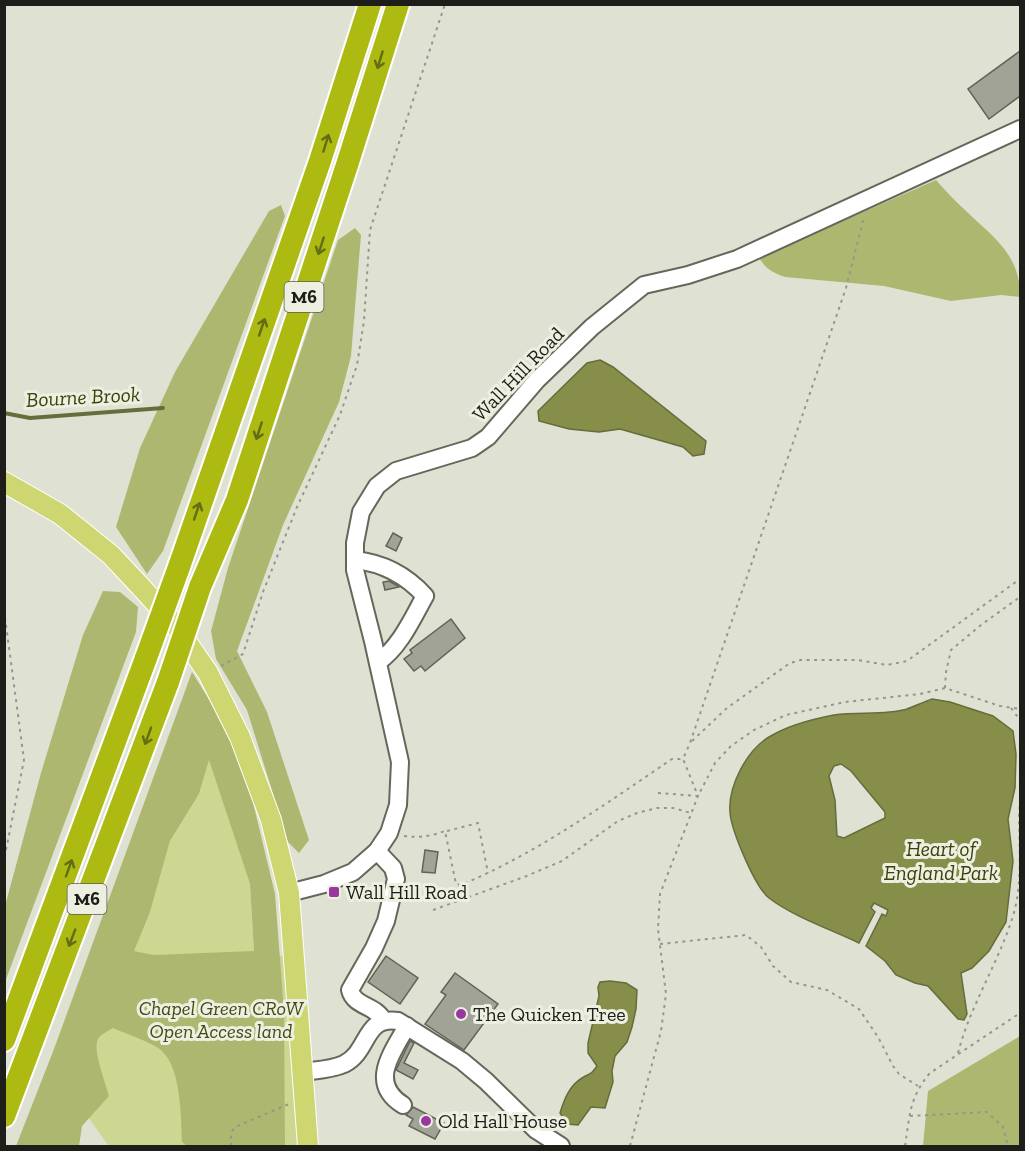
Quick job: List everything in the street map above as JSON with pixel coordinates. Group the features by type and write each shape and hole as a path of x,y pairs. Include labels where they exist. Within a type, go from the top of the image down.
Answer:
{"highway":[{"name":"M6","path":"4,1040 146,658 320,161 370,4"},
{"name":"M6","path":"4,1116 168,681 200,587 237,501 398,4"}],"main road":[{"path":"4,482 60,514 111,555 172,622 208,673 240,736 271,820 289,893 308,1146"}],"street":[{"name":"Wall Hill Road","path":"289,893 324,884 353,872 377,851 389,833 399,805 400,762 355,570 355,543 361,512 377,486 396,471 472,448 488,437 537,380 592,327 645,285 688,275 737,259 1020,129"},
{"path":"355,560 371,561 396,572 405,577 425,596 396,645 387,656 378,662"},
{"path":"377,851 393,868 396,879 382,930 350,990 355,999 376,1011 383,1020"},
{"path":"302,1072 345,1064 358,1052 374,1026 383,1020 398,1021 462,1061 536,1130 561,1146"},
{"path":"404,1105 390,1092 385,1068 407,1026"}],"path":[{"path":"208,673 243,654 263,592 297,507 340,415 359,354 364,321 370,230 445,4"},
{"path":"698,796 683,759 846,288 868,197"},
{"path":"690,743 727,708 790,663 801,660 857,660 887,665 907,661 1020,579"},
{"path":"945,688 951,650 1020,597"},
{"path":"4,610 24,760 4,860"},
{"path":"630,1146 661,1031 666,994 658,929 660,894 698,796 715,763 731,746 754,730 786,715 845,702 920,694 945,688 1000,706 1020,709"},
{"path":"1011,707 1020,720"},
{"path":"445,831 456,884 461,885 562,833 672,759 683,759"},
{"path":"658,793 698,796"},
{"path":"957,1053 1013,915 1020,881 1020,805"},
{"path":"433,910 524,878 562,861 618,820 657,808 673,808 691,813"},
{"path":"389,833 414,837 430,836 478,823 488,873"},
{"path":"660,944 746,935 761,947 773,966 790,982 827,990 859,1009 899,1074 918,1086"},
{"path":"905,1146 913,1098 918,1086 930,1073 957,1053 1020,1013"},
{"path":"231,1146 231,1133 235,1127 303,1100"},
{"path":"910,1116 987,1112 1003,1127 1008,1146"}],"green space":[{"path":"936,180 1003,248 1016,269 1020,297 1001,295 951,301 884,286 785,277 770,270 759,258"},
{"path":"281,205 285,216 163,551 147,574 116,527 140,448 175,372 269,211"},
{"path":"355,228 361,235 351,356 339,402 283,525 237,651 267,712 309,840 299,853 288,842 247,710 216,659 211,631 228,568 338,240"},
{"path":"103,591 120,592 138,607 136,632 5,982 5,906 41,773 83,635"},
{"path":"192,672 223,722 246,773 275,894 284,1011 285,1146 187,1146 182,1142 179,1094 169,1060 160,1049 113,1028 100,1036 97,1044 98,1058 109,1096 82,1126 79,1146 16,1146 54,1049","holes":["209,760 250,884 254,951 154,955 134,951 150,912 170,841 199,794"]},
{"name":"Chapel Green CRoW Open Access land","path":"209,759 250,884 254,951 283,956 300,1146 108,1145 75,1099 97,1039 149,954 133,951 150,912 170,841 199,794"},
{"path":"1020,1036 1020,1146 923,1146 928,1091"}],"water":[{"path":"600,360 613,367 706,441 704,454 693,456 683,447 620,429 599,432 569,429 539,421 538,411 587,363"},
{"name":"Heart of England Park","path":"932,699 950,702 993,716 1013,731 1016,754 1015,788 1008,819 1013,861 1006,922 989,951 972,968 961,973 967,1014 964,1020 958,1019 928,986 896,975 885,961 866,946 882,914 886,916 888,910 874,903 871,908 875,912 859,943 800,917 769,898 757,882 745,858 730,812 732,791 740,770 753,751 776,733 826,717 898,711","holes":["841,764 851,771 885,812 885,818 844,838 837,836 835,800 829,776 834,766"]},
{"path":"600,982 626,983 637,990 632,1027 627,1042 615,1056 612,1071 613,1082 605,1108 591,1107 578,1125 567,1124 560,1113 563,1103 577,1081 597,1066 588,1053 588,1043 599,996 598,987"}],"building":[{"path":"1020,51 1020,96 989,119 968,89"},
{"path":"393,533 402,538 396,551 386,546"},
{"path":"389,581 399,587 385,590 383,582"},
{"path":"451,619 465,638 425,671 421,666 414,671 404,659 412,653 410,650"},
{"path":"425,850 438,852 435,873 422,872"},
{"path":"386,956 418,978 400,1004 368,982"},
{"name":"The Quicken Tree","path":"455,973 498,1004 464,1050 425,1024 446,995 441,992"},
{"path":"410,1041 414,1043 404,1063 418,1070 413,1079 396,1070"},
{"name":"Old Hall House","path":"413,1107 444,1123 435,1139 409,1126 413,1119 406,1115"}],"waterway":[{"name":"Bourne Brook","path":"4,413 30,418 163,408"}],"place":[{"name":"Wall Hill Road","path":"334,892"},
{"name":"The Quicken Tree","path":"461,1014"},
{"name":"Old Hall House","path":"426,1121"}]}
